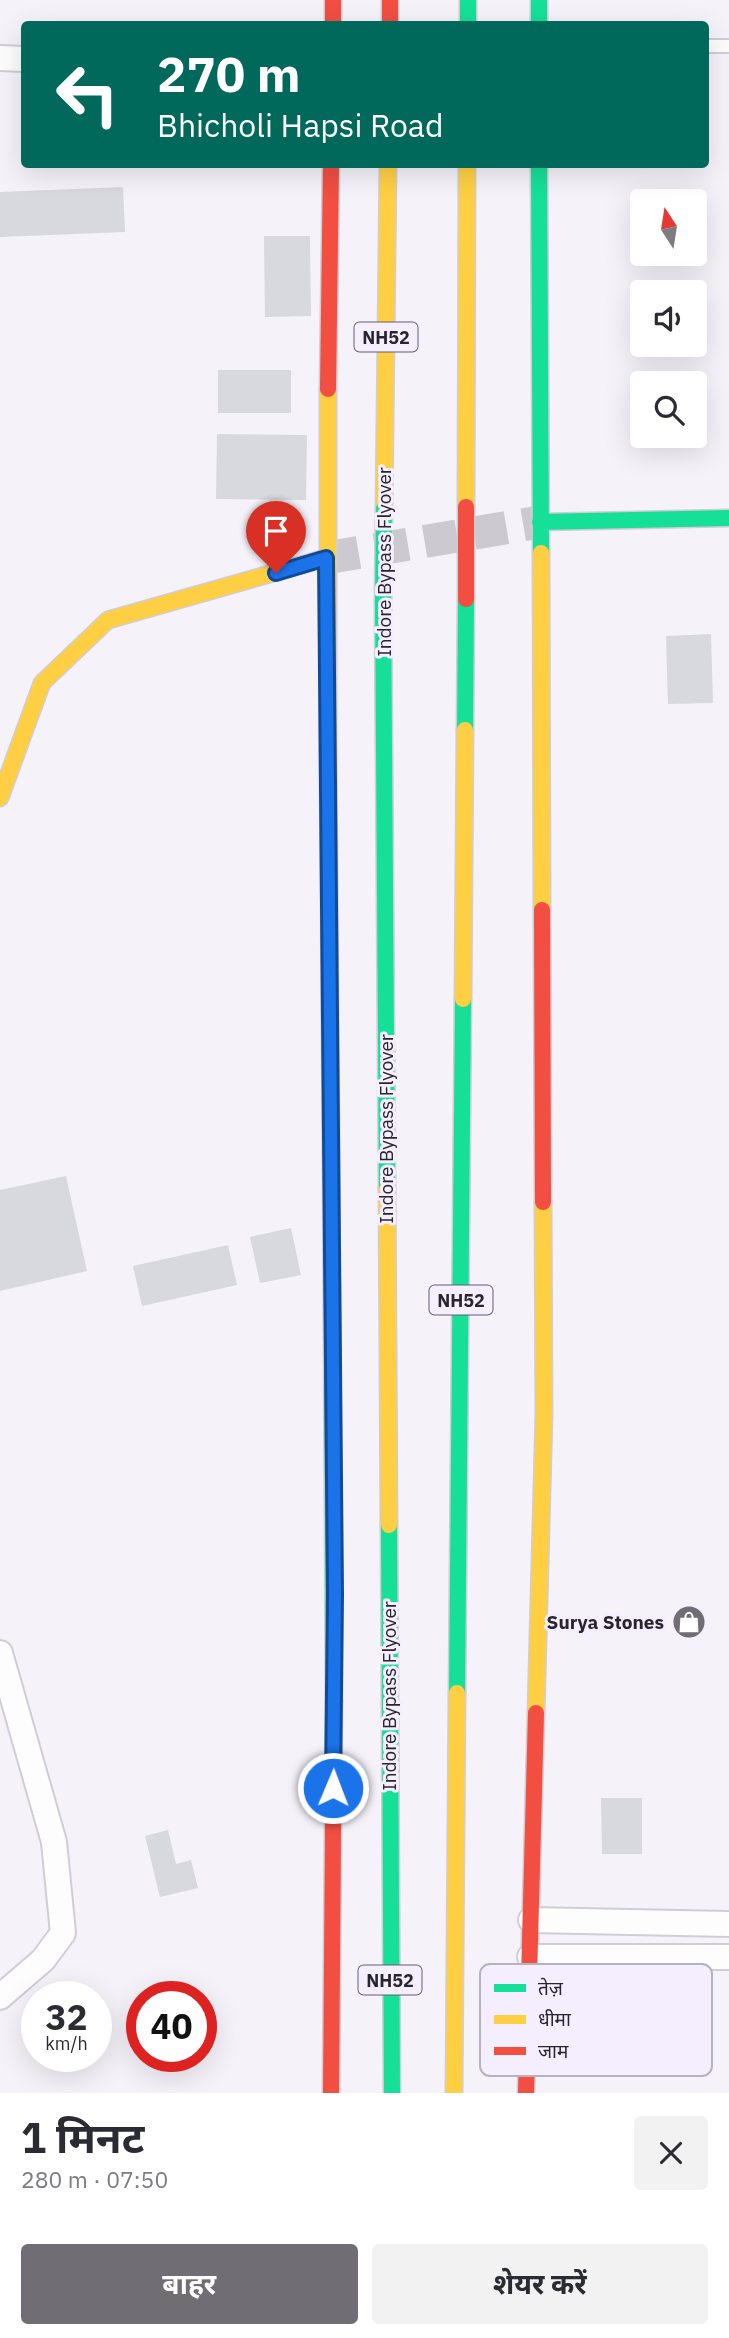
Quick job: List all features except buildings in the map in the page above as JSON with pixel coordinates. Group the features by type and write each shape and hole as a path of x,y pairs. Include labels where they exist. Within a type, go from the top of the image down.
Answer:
{"main road":[{"path":"333,0 333,21"},
{"path":"390,0 390,21"},
{"path":"468,0 468,21"},
{"path":"539,0 539,21"},
{"path":"331,168 326,558 335,1594 331,2093"},
{"name":"Indore Bypass Flyover","path":"388,168 383,601 391,2093"},
{"name":"NH52","path":"454,2093 467,168"},
{"path":"530,1964 544,1413 538,168"},
{"path":"540,522 729,518"},
{"path":"0,798 42,683 108,620 326,558"}],"street":[{"path":"0,58 21,59"},
{"path":"0,1653 54,1842 63,1933 43,1960 0,1997"},
{"path":"531,1920 729,1924"},
{"path":"530,1957 729,1957"}],"lane":[{"path":"709,46 729,46"}],"tunnel":[{"path":"326,558 540,522"}],"traffic: fast":[{"path":"468,0 468,21"},
{"path":"539,0 539,21"},
{"path":"539,168 541,553"},
{"path":"383,601 384,509"},
{"path":"540,522 729,518"},
{"path":"465,730 466,599"},
{"path":"383,601 387,1189"},
{"path":"457,1693 463,999"},
{"path":"331,1152 334,1701"},
{"path":"389,1525 392,2093"}],"traffic: slow":[{"path":"384,509 388,168"},
{"path":"466,507 467,168"},
{"path":"328,389 328,751"},
{"path":"541,553 542,910"},
{"path":"0,798 42,683 108,620 326,558"},
{"path":"463,999 465,730"},
{"path":"387,1189 389,1525"},
{"path":"536,1713 544,1413 543,1202"},
{"path":"454,2093 457,1693"}],"traffic: jam":[{"path":"333,0 333,21"},
{"path":"390,0 390,21"},
{"path":"328,389 331,168"},
{"path":"466,507 466,599"},
{"path":"328,751 331,1152"},
{"path":"542,910 543,1202"},
{"path":"331,2093 334,1701"},
{"path":"529,1964 536,1713"},
{"path":"526,2076 526,2093"}],"place":[{"name":"Surya Stones","path":"689,1622"}],"route":[{"path":"276,573 326,558 335,1594 333,1788"}]}
